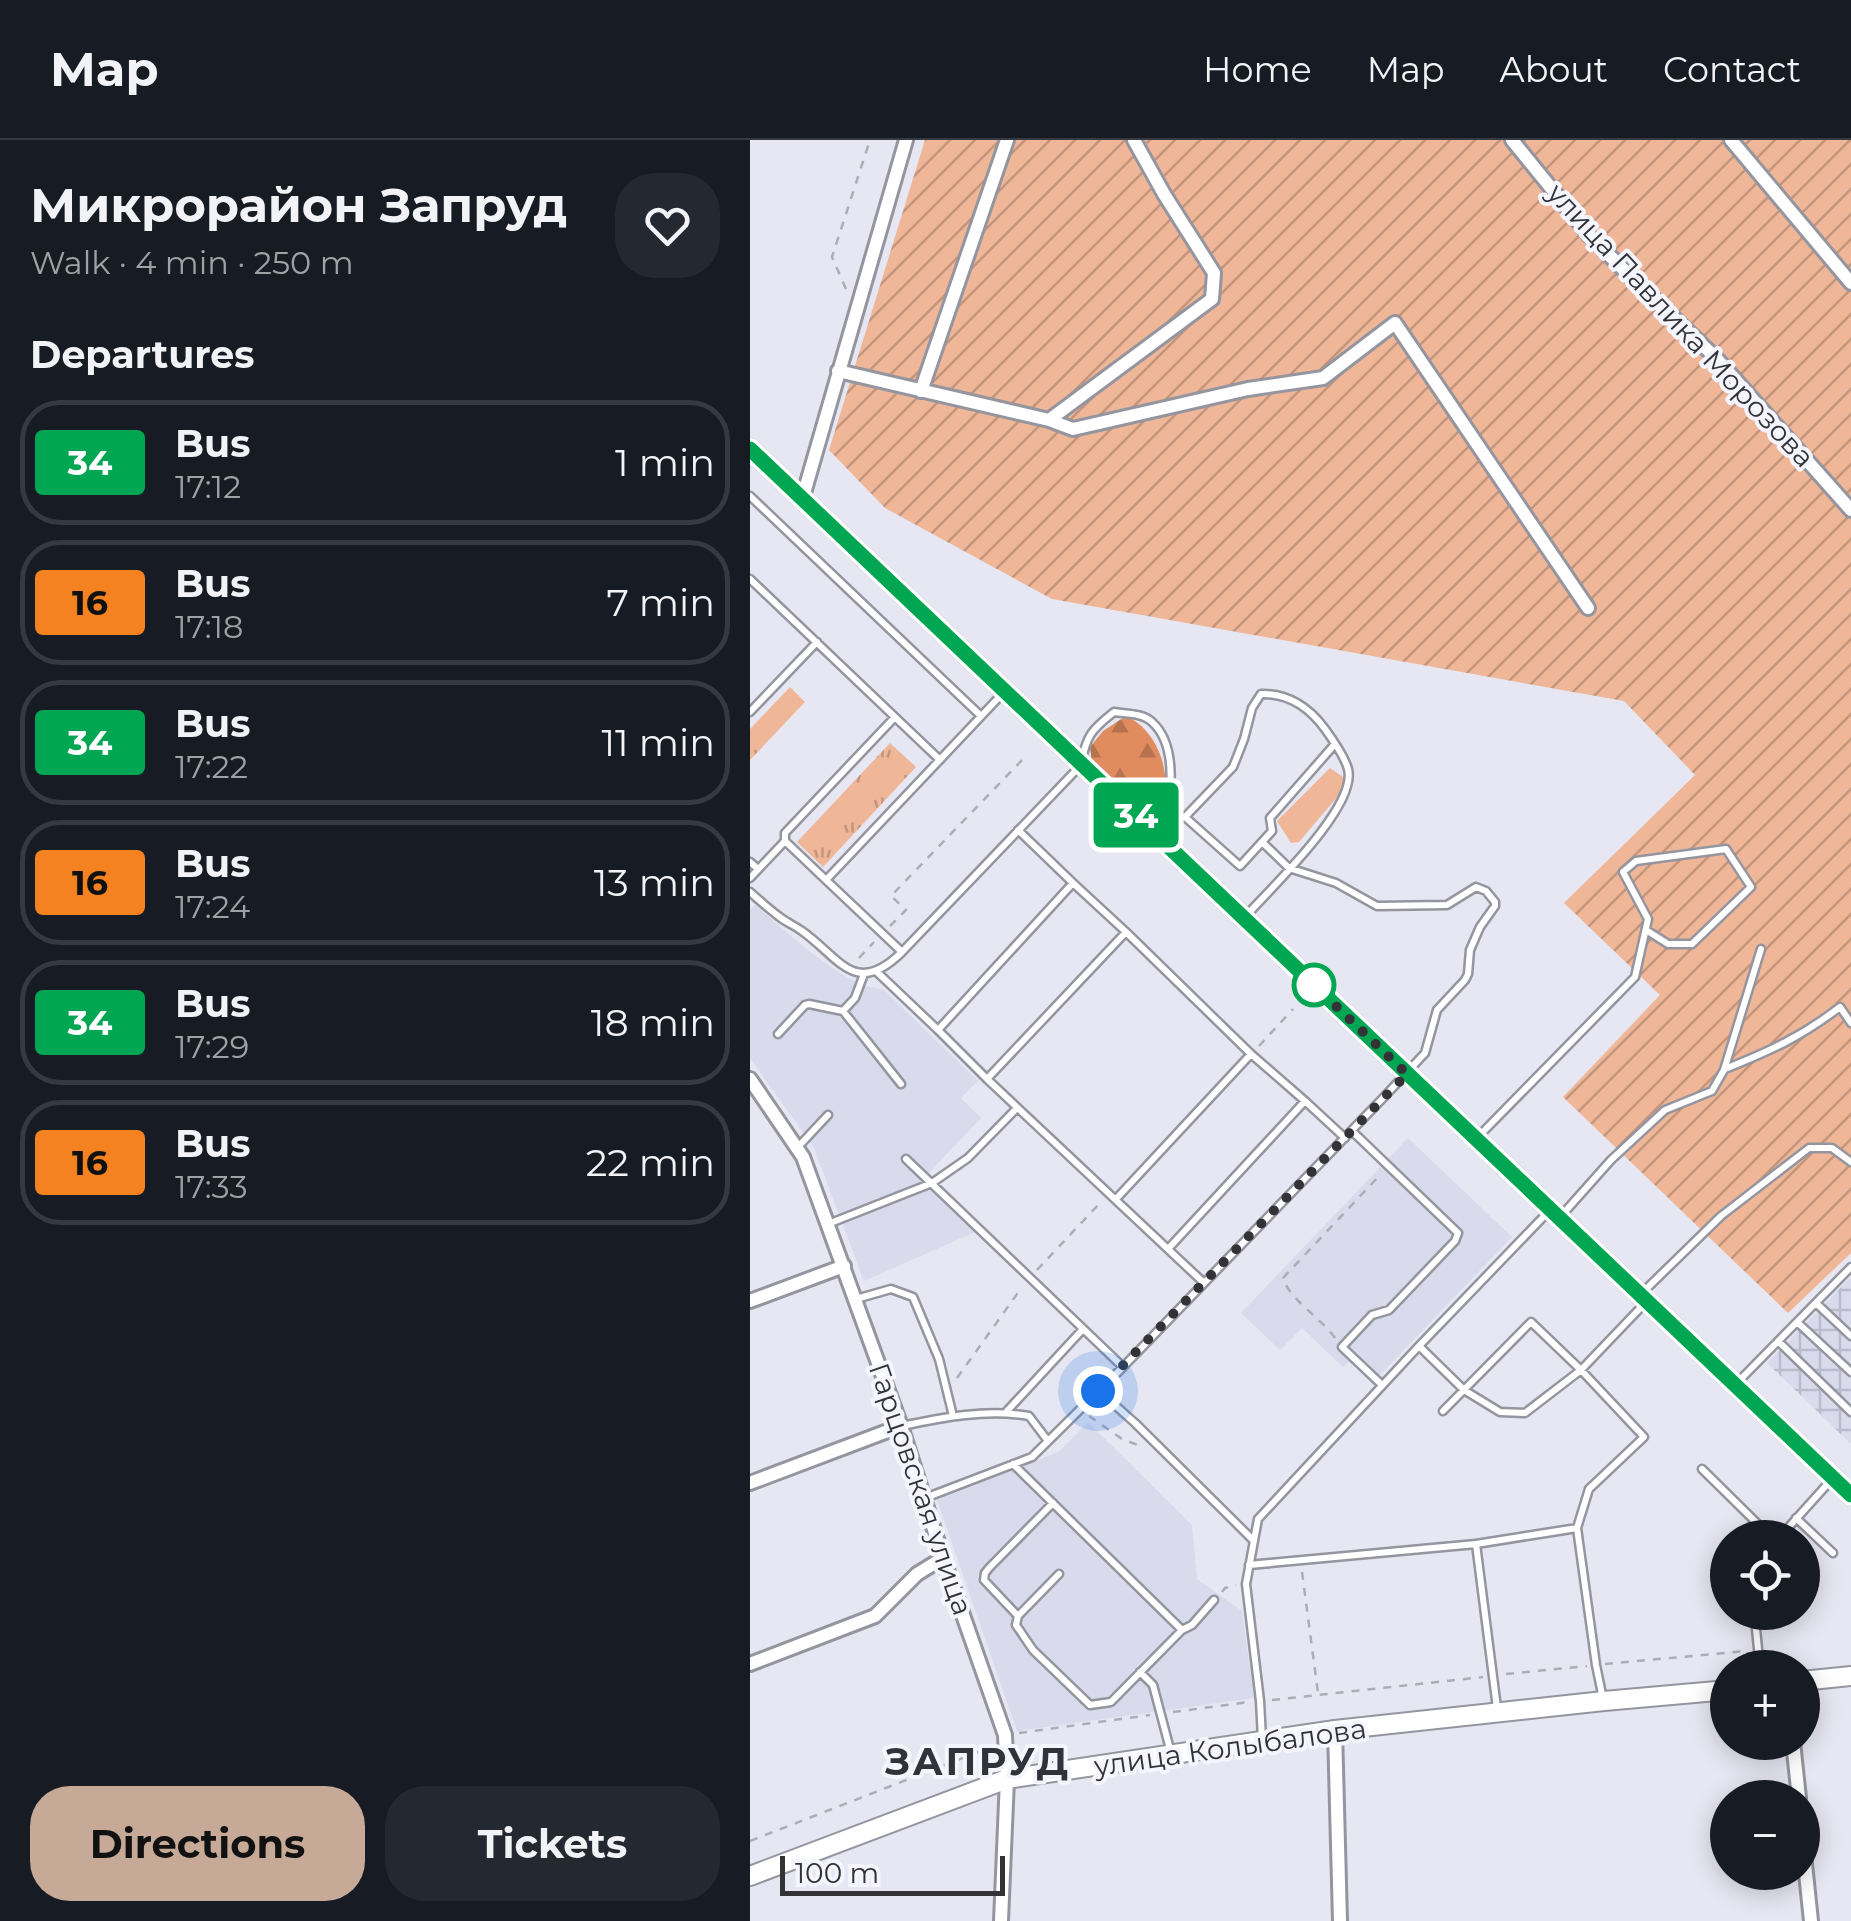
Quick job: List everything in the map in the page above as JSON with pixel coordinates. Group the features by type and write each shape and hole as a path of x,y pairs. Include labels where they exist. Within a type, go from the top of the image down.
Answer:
{"main road":[{"path":"750,450 1851,1495"},
{"path":"1820,1679 1851,1676"},
{"name":"улица Колыбалова","path":"750,1876 1006,1779 1335,1730 1710,1692"}],"street":[{"path":"802,500 906,140"},
{"path":"921,391 1007,140"},
{"path":"1049,420 1212,298 1214,273 1134,140"},
{"name":"улица Павлика Морозова","path":"1512,140 1590,236 1716,358 1851,510"},
{"path":"1731,140 1851,283"},
{"path":"838,371 1073,429 1248,388 1322,378 1395,323 1588,608"},
{"name":"Гарцовская улица","path":"750,1079 797,1147 828,1224 901,1426 1004,1735 1001,1921"},
{"path":"750,1302 844,1266"},
{"path":"750,1483 901,1426"},
{"path":"750,1664 875,1616 916,1574 943,1558"},
{"path":"1335,1730 1340,1921"},
{"path":"1808,1890 1811,1921"}],"lane":[{"path":"750,496 981,716"},
{"path":"750,578 940,760"},
{"path":"750,712 817,642"},
{"path":"826,880 1004,692"},
{"path":"1166,818 1186,817 1233,767 1252,708 1261,694 1278,694 1300,704 1322,724 1349,771 1347,790 1332,821 1244,918"},
{"path":"750,892 848,969 864,974 877,972 902,952 1082,764 1085,740 1114,712 1152,721 1168,746 1171,783 1162,839"},
{"path":"750,878 784,842 785,833 895,717"},
{"path":"1186,817 1240,866 1272,831 1270,818 1335,744"},
{"path":"1018,830 1345,1138"},
{"path":"784,842 902,952"},
{"path":"924,1498 1032,1457 1048,1442 1426,1053 1438,1010 1468,974 1470,950 1495,906 1486,891 1476,887 1448,906 1378,906 1336,883 1289,868 1262,842"},
{"path":"1476,1139 1634,976 1648,919 1623,872 1636,861 1726,848 1751,887 1692,944 1668,944 1646,930"},
{"path":"750,862 758,869"},
{"path":"938,1030 1072,883"},
{"path":"987,1079 1126,932"},
{"path":"1262,1740 1246,1584 1258,1519 1419,1346 1611,1160 1665,1110 1712,1091 1724,1070 1761,949"},
{"path":"877,972 1204,1284"},
{"path":"843,1011 855,998 864,974"},
{"path":"778,1034 805,1005 843,1011 901,1084"},
{"path":"1724,1070 1780,1047 1840,1007 1851,1022"},
{"path":"1116,1199 1252,1054"},
{"path":"1168,1249 1304,1101"},
{"path":"828,1224 932,1183 968,1158 1017,1108"},
{"path":"797,1147 828,1115"},
{"path":"1352,1131 1458,1233 1458,1238 1389,1310 1372,1315 1342,1347 1382,1386"},
{"path":"1419,1346 1464,1390 1500,1412 1525,1412 1581,1370 1721,1216 1808,1148 1832,1148 1851,1162"},
{"path":"906,1159 1123,1367"},
{"path":"1735,1384 1850,1271"},
{"path":"856,1299 891,1289 913,1297 938,1358 954,1416"},
{"path":"1816,1302 1851,1336"},
{"path":"1443,1411 1531,1322 1644,1437 1589,1489 1578,1528 1604,1701"},
{"path":"1797,1322 1851,1372"},
{"path":"1006,1412 1083,1329"},
{"path":"1778,1341 1851,1412"},
{"path":"1098,1391 1254,1541"},
{"path":"901,1426 1006,1412 1029,1416 1048,1442"},
{"path":"1013,1464 1182,1630"},
{"path":"1702,1469 1757,1520"},
{"path":"1833,1478 1796,1518 1833,1552"},
{"path":"1018,1616 988,1586 985,1573 1052,1503"},
{"path":"1249,1565 1476,1544 1578,1528"},
{"path":"1476,1544 1497,1713"},
{"path":"1060,1574 1018,1616 1016,1625 1033,1650 1090,1705 1111,1702 1216,1598"},
{"path":"1756,1630 1758,1650"},
{"path":"1140,1672 1153,1685 1172,1754"}],"path":[{"path":"856,311 832,258 870,140"},
{"path":"848,969 906,910 892,896 1024,758"},
{"path":"1252,1054 1293,1009"},
{"path":"1342,1347 1328,1327 1286,1288 1283,1278 1388,1166"},
{"path":"1080,1410 1122,1439 1168,1457"},
{"path":"1301,1560 1319,1694"},
{"path":"1216,1598 1225,1588 1246,1584"},
{"path":"750,1842 988,1750 1004,1735 1319,1694 1710,1654"}],"shaded area":[{"path":"755,905 838,972 862,985 884,990 978,1081 961,1098 981,1118 921,1181 975,1232 864,1281 814,1148 750,1058 750,910"},
{"path":"1408,1138 1512,1237 1378,1377 1355,1356 1343,1367 1302,1328 1280,1350 1241,1313"},
{"path":"1851,1277 1851,1444 1767,1363"},
{"path":"1088,1422 1192,1525 1197,1579 1242,1611 1254,1698 1017,1731 937,1500 1058,1452"}],"green space":[{"path":"925,140 1851,140 1851,1253 1788,1313 1563,1097 1660,995 1564,903 1695,775 1624,701 1052,599 885,508 829,450"},
{"path":"790,687 805,702 750,760 750,729"},
{"path":"1126,716 1149,734 1162,762 1165,792 1156,820 1092,763 1090,747 1103,731"},
{"path":"890,743 916,767 823,867 797,842"},
{"path":"1330,768 1346,779 1344,789 1299,842 1291,843 1277,821"}],"bus line":[{"name":"34","path":"750,449 1851,1495"}],"district":[{"name":"ЗАПРУД","path":"978,1761"}],"route":[{"path":"1098,1391 1407,1074 1314,985"}]}
